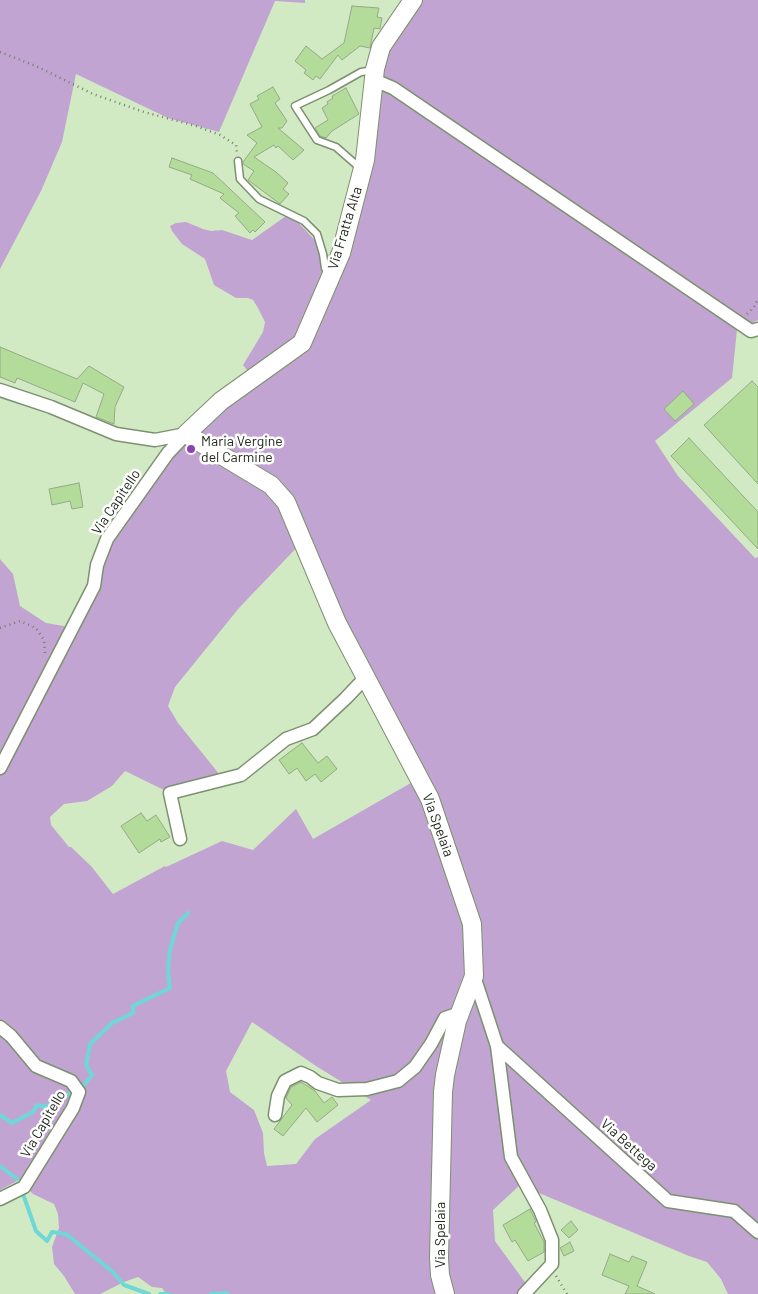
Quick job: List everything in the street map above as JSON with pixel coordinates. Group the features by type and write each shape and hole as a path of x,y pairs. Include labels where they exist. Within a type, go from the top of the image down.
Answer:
{"street":[{"name":"Via Fratta Alta","path":"186,434 221,401 302,343 340,253 362,170 375,75 382,47 413,0"},
{"path":"375,75 751,331 758,329"},
{"path":"0,390 51,407 116,434 155,440 186,434"},
{"name":"Via Spelaia","path":"186,434 271,485 286,502 337,623 430,799 472,924 474,976 460,1013 448,1059 443,1092 439,1258 440,1275 445,1294"},
{"name":"Via Capitello","path":"0,768 94,586 97,565 106,539 168,453 186,434"},
{"path":"180,839 170,793 241,775 286,739 313,728 365,678"},
{"name":"Via Bettega","path":"474,976 498,1046 511,1157 540,1210 549,1232 552,1240 552,1264"},
{"path":"275,1115 278,1096 285,1081 301,1073 318,1083 338,1090 367,1089 398,1080 415,1067 431,1044 445,1018 460,1013"},
{"name":"Via Capitello","path":"0,1027 11,1036 36,1066 71,1081 79,1092 73,1108 24,1187 0,1198"},
{"name":"Via Bettega","path":"498,1046 668,1200 734,1211 758,1232"},
{"path":"524,1294 552,1264"}],"lane":[{"path":"362,170 336,148 317,140 295,106 361,72 375,75"},
{"path":"238,161 240,179 259,200 304,221 316,234 323,254 325,268 331,276"}],"path":[{"path":"0,52 36,66 93,94 220,135 236,145 238,161"},
{"path":"0,628 20,621 36,628 44,640 45,658"},
{"path":"552,1264 567,1294"}],"shaded area":[{"path":"0,0 305,0 305,3 275,1 219,132 168,118 76,74 62,142 41,191 0,269"},
{"path":"411,0 758,0 758,320 737,330 732,378 655,441 678,476 755,558 758,557 758,1294 728,1294 721,1279 707,1262 520,1185 493,1210 495,1241 527,1285 520,1294 166,1294 162,1288 152,1287 138,1277 100,1294 75,1294 54,1264 52,1247 59,1228 58,1214 54,1204 33,1194 19,1180 0,1190 0,559 13,574 20,606 46,623 70,627 106,541 187,433 253,378 243,365 263,332 265,322 258,308 253,300 236,298 214,285 205,259 182,244 170,226 186,222 203,229 211,231 222,230 252,240 286,216 298,222 332,259 357,193 383,47","holes":["303,541 416,780 313,839 296,809 253,850 222,841 165,866 113,894 91,866 69,847 51,825 50,817 64,804 87,801 112,786 125,771 166,791 224,780 178,723 168,706 175,687 239,608","252,1022 316,1066 371,1100 315,1139 296,1164 267,1166 263,1133 254,1110 230,1092 226,1071"]}],"building":[{"path":"352,6 379,8 377,17 382,18 380,29 374,28 370,48 360,46 342,60 338,55 320,79 316,76 313,80 304,73 306,70 295,61 306,46 322,59 344,43"},
{"path":"273,87 280,99 275,103 287,121 282,128 278,128 304,150 293,160 278,146 276,148 274,145 254,157 288,183 283,189 289,194 280,204 248,180 254,171 243,164 257,143 247,135 262,127 250,104 259,99 257,96"},
{"path":"346,88 359,114 332,131 326,138 320,136 315,128 328,120 322,108 333,98 332,96"},
{"path":"172,158 213,173 265,222 255,232 253,230 250,233 235,216 239,213 220,198 224,194 190,179 192,175 169,167"},
{"path":"0,347 77,379 89,366 124,387 115,407 114,424 96,417 104,394 83,383 75,402 17,378 15,383 0,377"},
{"path":"752,381 758,387 758,484 704,425"},
{"path":"683,391 694,404 675,421 664,409"},
{"path":"689,438 758,512 758,549 671,456"},
{"path":"79,483 83,507 72,509 70,501 52,505 49,489"},
{"path":"302,743 318,763 327,756 337,769 321,782 315,774 306,781 297,768 289,774 279,760"},
{"path":"141,813 147,821 156,815 170,837 161,842 160,839 139,853 121,826"},
{"path":"301,1082 315,1091 324,1103 332,1097 338,1105 317,1122 306,1108 283,1136 274,1129 292,1105 286,1098 291,1087"},
{"path":"530,1209 536,1222 534,1223 544,1242 544,1252 528,1261 515,1240 512,1242 503,1225"},
{"path":"571,1221 578,1230 569,1238 561,1230"},
{"path":"570,1242 574,1251 564,1256 560,1248"},
{"path":"610,1254 629,1262 632,1256 647,1262 637,1286 655,1294 625,1294 629,1286 602,1275"}],"waterway":[{"path":"84,1085 92,1075 86,1065 90,1044 112,1023 133,1013 133,1006 170,988 168,970 170,949 178,923 188,913"},
{"path":"0,1115 12,1123 33,1112 37,1105 44,1107 69,1094"},
{"path":"0,1166 17,1179"},
{"path":"23,1194 36,1231 47,1241 52,1232 66,1234 113,1272 124,1285 149,1294"},
{"path":"160,1294 169,1294"},
{"path":"211,1294 228,1294"}],"place":[{"name":"Maria Vergine del Carmine","path":"191,449"}]}
